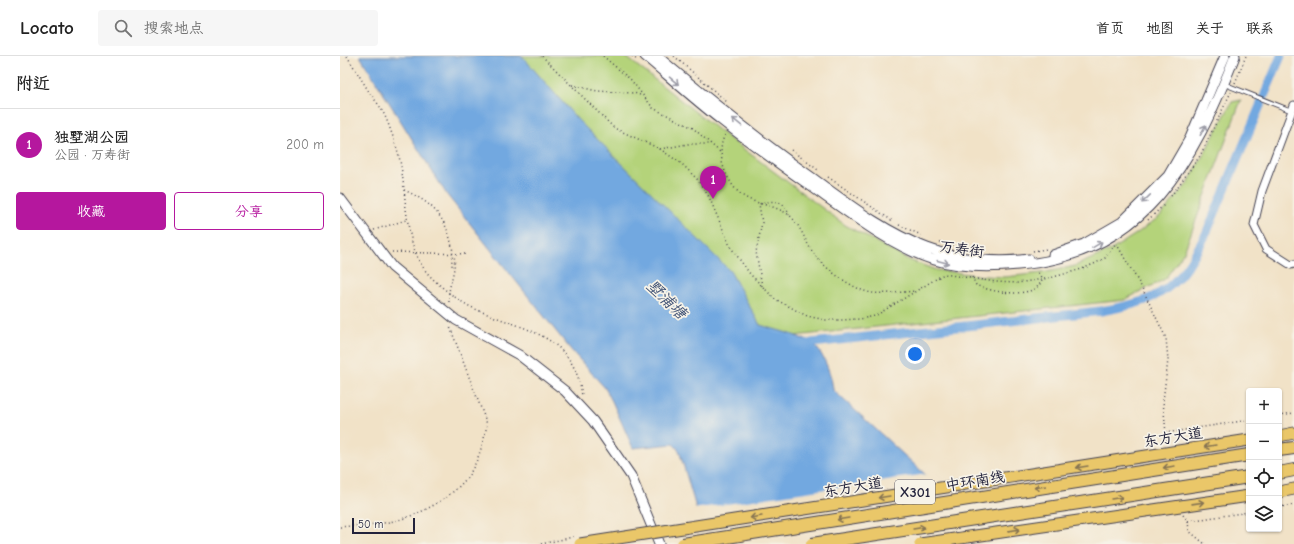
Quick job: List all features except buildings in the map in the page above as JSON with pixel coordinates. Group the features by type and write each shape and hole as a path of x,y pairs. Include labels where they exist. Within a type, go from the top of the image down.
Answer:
{"highway":[{"path":"1282,450 1294,448"},
{"name":"中环南线","path":"683,544 1246,455"},
{"path":"1282,472 1294,470"},
{"path":"812,544 1246,477"}],"main road":[{"path":"1282,435 1294,433"},
{"name":"东方大道","path":"580,544 1246,440"},
{"path":"1282,492 1294,490"},
{"path":"920,544 1246,496"}],"street":[{"name":"万寿街","path":"657,56 775,153 867,218 897,235 927,249 963,258 994,260 1052,256 1084,244 1122,222 1168,176 1190,138 1225,56"},
{"name":"万寿街","path":"641,58 731,128 865,224 930,259 958,266 993,268 1055,261 1090,249 1123,229 1152,205 1180,169 1199,137 1216,105 1235,56"},
{"path":"1293,108 1262,191 1254,225 1266,249 1291,265 1294,264"},
{"path":"340,198 392,267 450,316 519,355 565,391 593,421 631,476 659,544"}],"lane":[{"path":"1224,84 1270,103 1293,108"}],"path":[{"path":"347,56 383,111 397,151 404,190 407,219 417,253 429,276 448,293 470,306 540,334 557,345 569,358 580,379 582,398"},
{"path":"542,56 614,128 660,150 682,164 697,179 709,197 733,251 750,274 763,288 775,299 792,309 825,320 860,319 874,316 918,291 944,274 996,282 1017,283 1042,279 1082,269 1105,258 1116,243"},
{"path":"603,56 631,80 643,96 659,112 692,128 721,153"},
{"path":"632,56 641,58"},
{"path":"674,56 732,106"},
{"path":"1145,222 1156,213 1181,183 1200,156 1223,113 1246,56"},
{"path":"571,85 597,91 634,93 643,96"},
{"path":"731,128 724,137 721,145 721,153 724,170 734,188 749,200 789,216 798,225 817,258 844,280 872,293 918,291"},
{"path":"660,150 688,144 709,144"},
{"path":"787,148 818,170"},
{"path":"825,175 897,224 925,237"},
{"path":"404,190 431,205 438,213 450,236 453,254 453,268 448,293 450,316"},
{"path":"759,204 769,201 781,202 786,206 789,216"},
{"path":"759,204 762,223 756,252 763,288"},
{"path":"366,233 407,219"},
{"path":"1110,246 1122,239"},
{"path":"939,242 971,250"},
{"path":"1116,243 1142,288 1166,338 1168,350 1163,401 1167,448"},
{"path":"1031,251 1053,248"},
{"path":"390,252 467,254"},
{"path":"1037,269 1042,279"},
{"path":"972,274 972,278 976,285 993,292 1003,293 1030,290 1039,286 1042,279"},
{"path":"340,527 397,521 421,512 444,498 465,480 477,458 485,437 487,424 451,327"},
{"path":"1282,415 1294,413"},
{"path":"1165,433 1246,420"},
{"path":"1282,507 1294,505"},
{"path":"1181,512 1188,521 1189,531 1205,544"},
{"path":"1188,521 1246,512"}],"green space":[{"path":"487,56 625,56 717,129 845,225 909,260 936,270 984,276 1005,277 1042,273 1075,266 1111,250 1136,234 1159,217 1188,183 1232,102 1241,100 1184,252 1165,279 1124,300 794,336 768,345"}],"water":[{"name":"墅浦塘","path":"360,56 522,56 578,120 730,271 760,325 786,332 815,346 826,364 833,390 928,477 736,531 701,525 679,450 673,444 633,448 605,388 571,350 447,195"}],"pier":[{"path":"927,474 1003,544 736,544 734,533 700,527 693,509"}],"waterway":[{"path":"800,347 812,343 1101,311 1139,302 1166,289 1177,279 1186,267 1206,234 1281,56"}],"place":[{"name":"独墅湖公园","path":"713,199"}]}
